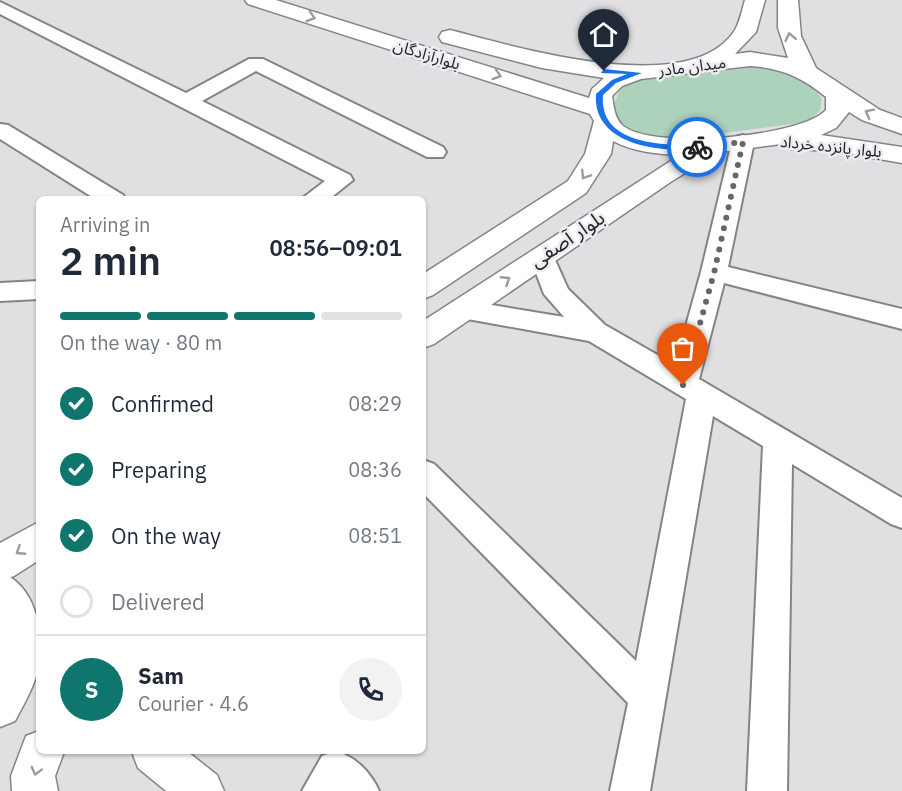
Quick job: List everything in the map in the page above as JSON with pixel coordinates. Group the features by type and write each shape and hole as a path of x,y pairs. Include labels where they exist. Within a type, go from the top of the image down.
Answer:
{"main road":[{"name":"بلوارآزادگان","path":"255,0 602,115"},
{"path":"702,65 738,44 752,21 755,0"},
{"path":"788,0 786,21 791,46 806,70"},
{"name":"بلوارآزادگان","path":"428,31 530,61 586,71 638,73"},
{"name":"میدان مادر","path":"602,115 600,94 614,81 638,73 750,59 777,60 806,70 838,95"},
{"path":"602,115 624,137 657,147 714,146 798,133 826,123 838,111 838,95"},
{"name":"بلوار پانزده خرداد","path":"838,95 871,115 902,127"},
{"name":"بلوار آصفی","path":"426,286 577,187 598,154 602,115"},
{"name":"بلوار پانزده خرداد","path":"751,141 833,144 902,155"},
{"name":"بلوار آصفی","path":"426,334 663,175 714,146"},
{"path":"0,564 36,541"},
{"path":"0,590 16,611 31,640 16,678 0,706"},
{"path":"34,791 33,777 41,754"},
{"path":"157,754 201,791"}],"street":[{"path":"0,8 342,180 317,196"},
{"path":"187,101 256,63 435,152"},
{"path":"0,130 108,196"},
{"path":"630,791 694,445 692,390 714,273 751,141"},
{"path":"542,257 557,294 596,332 902,514"},
{"path":"714,273 902,319"},
{"path":"0,292 36,290"},
{"path":"462,309 596,332"},
{"path":"767,791 778,441"},
{"path":"426,476 647,696"},
{"path":"321,791 336,770 359,791"}],"green space":[{"path":"766,66 790,74 811,86 822,99 820,111 807,122 663,141 635,133 618,120 614,105 620,89 633,81"}],"way so far":[{"path":"683,385 714,273 743,142 697,147"}],"route":[{"path":"604,71 638,73 614,81 600,94 599,109 605,122 624,137 657,147 697,147"}]}
